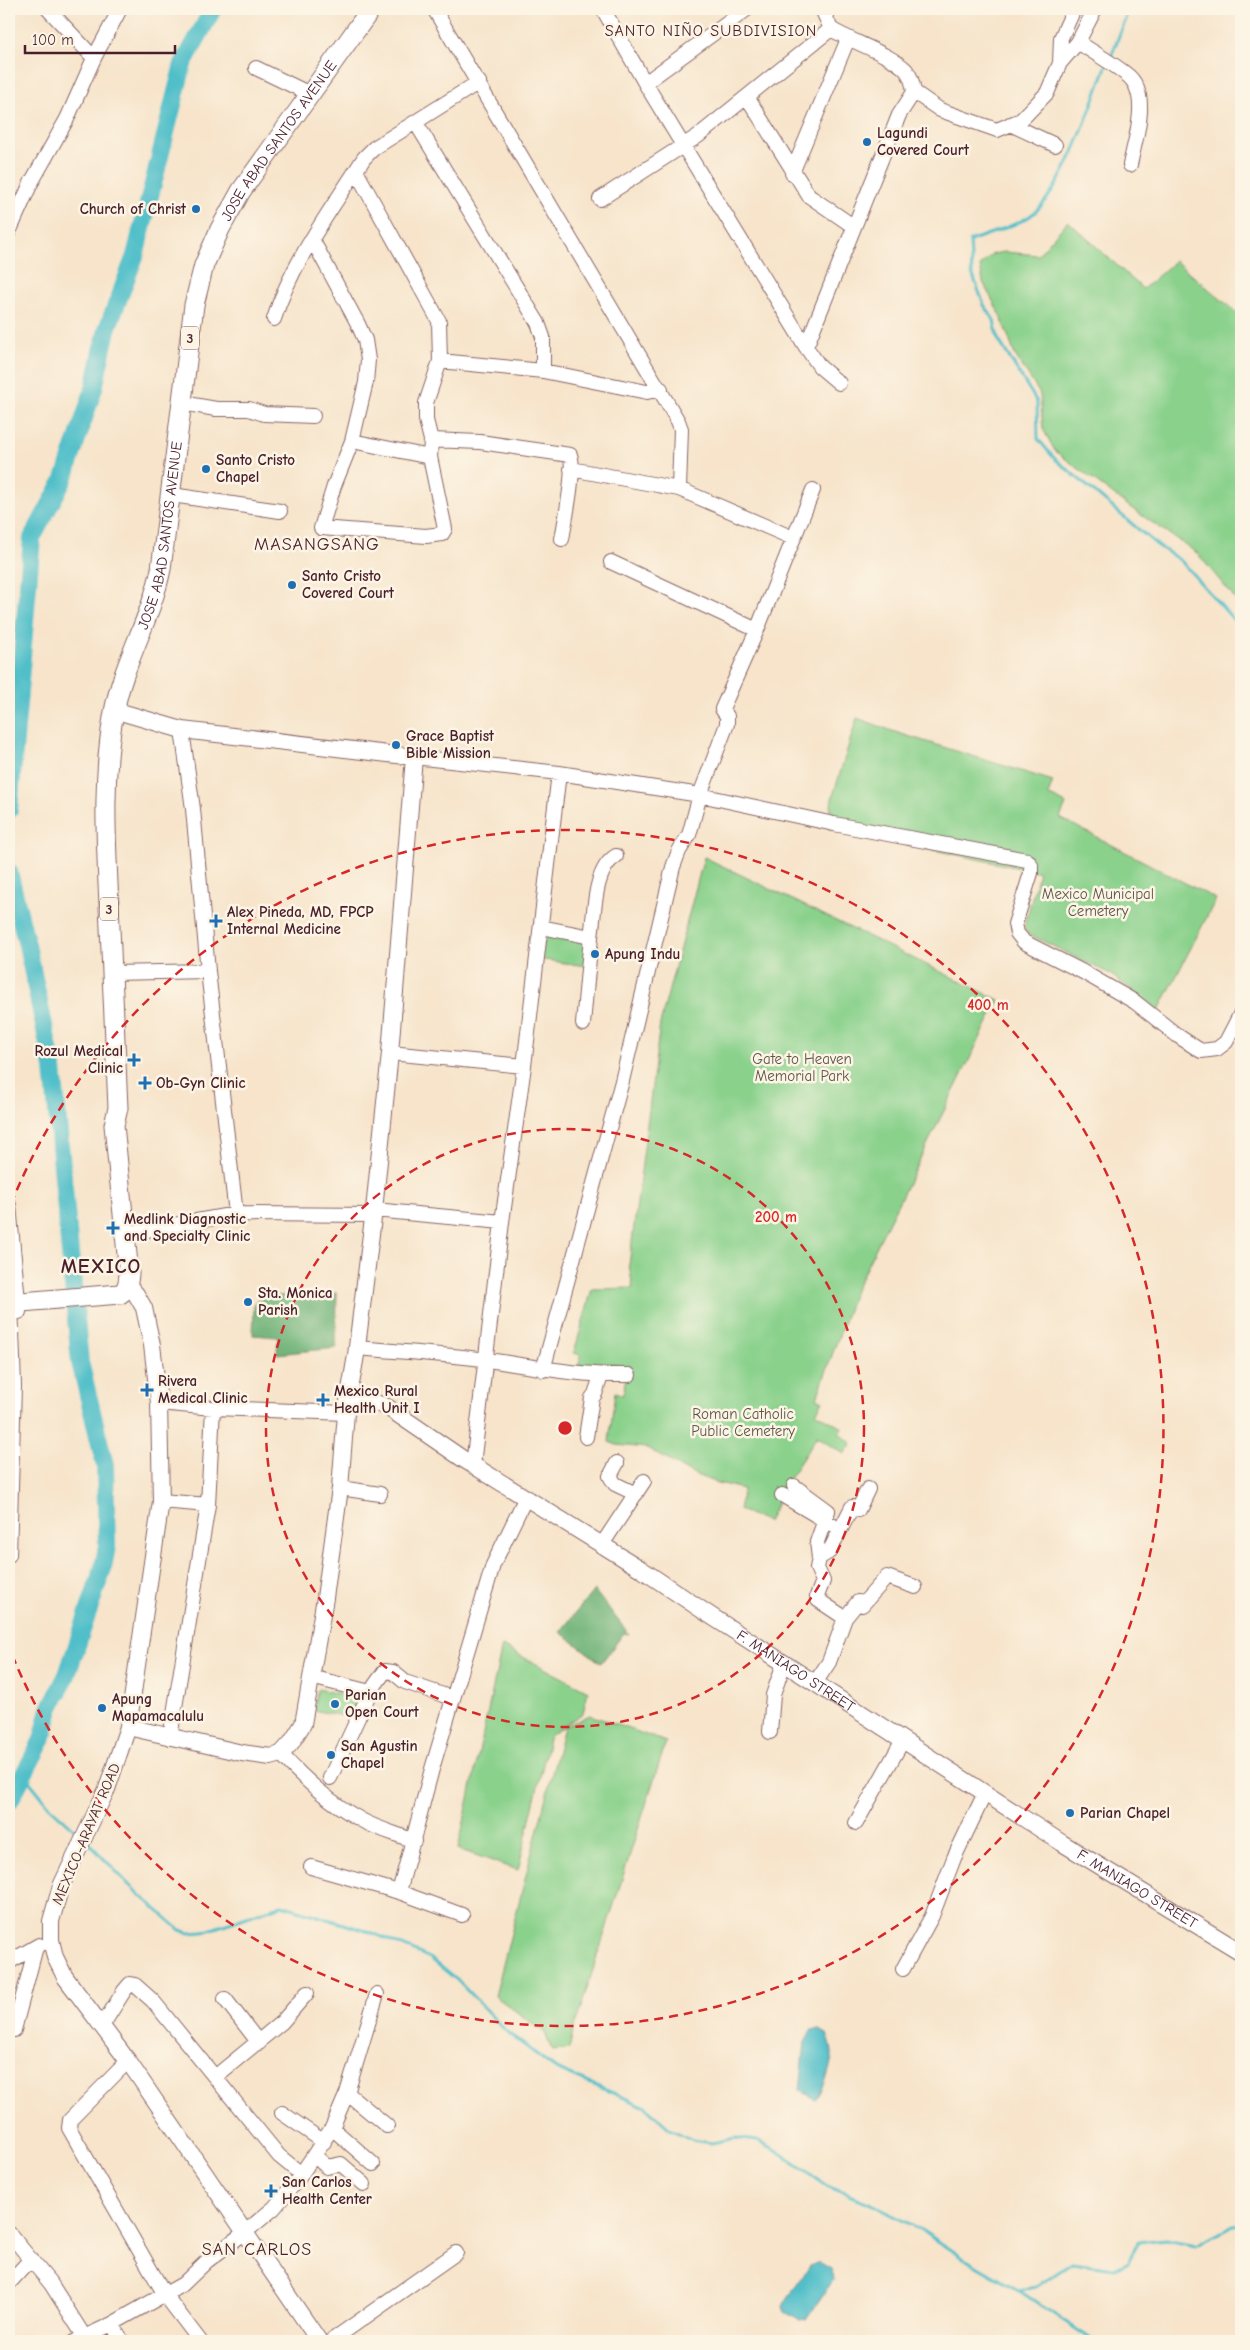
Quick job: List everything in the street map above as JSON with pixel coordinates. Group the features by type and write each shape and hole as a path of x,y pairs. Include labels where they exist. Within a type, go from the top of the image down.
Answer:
{"highway":[{"name":"JOSE ABAD SANTOS AVENUE","path":"118,1108 124,1124 140,1276 140,1286 132,1289 114,1125 118,1108 106,793 108,752 114,710 157,591 172,494 194,305 204,265 220,229 242,191 371,9"},
{"path":"13,1308 102,1301 122,1304 131,1300 132,1289"}],"main road":[{"path":"114,710 182,730 414,757 390,1053 373,1213 357,1348 346,1413 340,1488 325,1598 303,1724 291,1743 281,1754 271,1757 170,1738 128,1727"},
{"name":"MEXICO-ARAYAT ROAD","path":"132,1289 144,1308 152,1345 159,1403 161,1500 128,1727 114,1772 91,1825 60,1886 54,1908 51,1940 55,1957 66,1977 128,2061 318,2341"},
{"name":"F. MANIAGO STREET","path":"350,1394 387,1407 525,1499 641,1569 1099,1866 1239,1946"}],"street":[{"path":"48,9 94,58"},
{"path":"9,232 31,183 67,119 94,58 120,9"},
{"path":"434,9 661,389 680,429 679,490"},
{"path":"645,83 747,9"},
{"path":"806,348 853,226 899,115 914,92 913,83 906,71 893,61 831,29 822,9"},
{"path":"1060,63 1061,38 1074,9"},
{"path":"914,92 940,110 996,130 1021,120 1047,93 1060,63 1078,42 1096,9"},
{"path":"609,11 645,83 806,348 820,367 839,383"},
{"path":"600,200 684,145 747,98 831,29"},
{"path":"792,173 848,39"},
{"path":"1078,42 1128,74 1140,95 1140,107 1130,165"},
{"path":"256,68 310,94"},
{"path":"274,319 278,305 313,240 356,171 374,148 479,82"},
{"path":"747,98 792,173 809,196 853,226"},
{"path":"416,123 538,323 543,337 543,371"},
{"path":"1010,124 1055,145"},
{"path":"313,240 365,340 368,360 366,382 352,441 334,486 321,528 426,536 442,534 445,529 430,457 431,440 426,420 426,403 440,361 439,321 356,171"},
{"path":"440,361 543,371 647,392 661,389"},
{"path":"182,403 216,409 249,409 264,414 314,416"},
{"path":"431,440 480,442 570,455 571,469 562,539"},
{"path":"352,441 430,457"},
{"path":"571,469 679,490 793,538"},
{"path":"543,1370 622,1081 673,867 679,851 689,835 700,795 727,724 727,716 722,709 757,630 813,490"},
{"path":"172,494 280,511"},
{"path":"611,562 757,630"},
{"path":"182,730 193,808 208,970 236,1214"},
{"path":"414,757 559,773 700,795 834,824 1027,860 1031,865 1030,874 1015,924 1017,933 1024,942 1135,1002 1178,1036 1201,1051 1216,1049 1226,1042 1241,1013"},
{"path":"472,1464 487,1360 502,1222 524,1066 559,773"},
{"path":"583,1024 590,937 596,893 608,862 616,856"},
{"path":"541,927 590,937"},
{"path":"112,973 208,970"},
{"path":"390,1053 524,1066"},
{"path":"9,1205 14,1386 9,1555"},
{"path":"135,1232 236,1214 373,1213 502,1222"},
{"path":"357,1348 487,1360 543,1370 601,1376 629,1375"},
{"path":"586,1437 592,1398 596,1394 601,1376"},
{"path":"159,1403 213,1408 346,1413"},
{"path":"170,1738 208,1505 213,1408"},
{"path":"617,1463 610,1476 612,1480 636,1494"},
{"path":"601,1546 644,1481"},
{"path":"794,1486 828,1511 817,1542 819,1558 817,1568 823,1581 817,1596 818,1600 845,1618"},
{"path":"340,1488 380,1494"},
{"path":"819,1558 829,1552 852,1507 858,1510 868,1489"},
{"path":"782,1494 840,1530"},
{"path":"399,1892 452,1698 493,1565 525,1499"},
{"path":"161,1500 208,1505"},
{"path":"815,1683 833,1653 845,1618 858,1602 862,1604 887,1577 915,1587"},
{"path":"770,1732 773,1695 784,1663"},
{"path":"330,1778 370,1692 385,1671 390,1670 405,1682 452,1698"},
{"path":"311,1677 370,1692"},
{"path":"856,1823 902,1740"},
{"path":"281,1754 315,1790 334,1804 364,1822 414,1841"},
{"path":"903,1969 932,1916 954,1858 985,1792"},
{"path":"311,1867 399,1892 462,1915"},
{"path":"13,1960 51,1940"},
{"path":"14,2030 36,1947"},
{"path":"102,2026 124,1991 130,1984 135,1985 153,2000 279,2156 301,2174"},
{"path":"215,2076 259,2043 289,2016 307,1993"},
{"path":"9,2233 51,2284 80,2339 112,2324 183,2284 208,2261 274,2208 324,2142 347,2093 360,2044 377,1994"},
{"path":"225,1999 259,2043"},
{"path":"128,2061 68,2123 165,2295 200,2341"},
{"path":"347,2093 387,2126"},
{"path":"282,2113 324,2142"},
{"path":"332,2128 373,2164"},
{"path":"314,2155 327,2168 341,2164 364,2184"},
{"path":"331,2341 456,2253"},
{"path":"9,2283 31,2259"},
{"path":"112,2324 122,2341"}],"green space":[{"path":"1068,221 1143,289 1175,261 1241,316 1241,606 1197,553 1131,508 1055,451 1043,429 1040,394 1015,355 1001,317 983,282 980,266 992,254 1005,252 1038,255"},
{"name":"Mexico Municipal Cemetery","path":"857,718 898,733 1053,781 1048,795 1066,804 1060,818 1216,899 1159,1010 1110,974 1028,934 1024,928 1039,872 828,828 832,799"},
{"name":"Gate to Heaven Memorial Park","path":"704,857 999,1000 855,1290 817,1398 823,1401 816,1413 843,1428 839,1433 852,1443 844,1454 817,1436 785,1485 768,1522 739,1510 743,1489 714,1482 691,1473 647,1448 617,1445 609,1442 615,1392 623,1395 626,1376 577,1372 581,1355 574,1353 592,1289 633,1288 629,1265 660,1024"},
{"path":"541,935 590,942 586,966 538,959"},
{"path":"337,1293 336,1348 277,1354 278,1337 253,1335 254,1306 260,1297"},
{"path":"594,1590 629,1634 624,1633 601,1663 560,1632"},
{"path":"502,1646 588,1691 583,1713 550,1735 518,1870 458,1849"},
{"name":"Parian Open Court","path":"318,1689 357,1698 353,1718 313,1710"},
{"path":"590,1715 666,1742 569,2049 552,2051 545,2033 495,1996 564,1727"}],"water":[{"path":"811,2030 819,2030 827,2034 832,2051 832,2059 826,2078 821,2091 815,2099 800,2090 805,2042"},
{"path":"819,2262 831,2269 834,2279 806,2319 799,2320 785,2312 783,2305 810,2266"}],"waterway":[{"path":"9,810 32,538 64,479 94,388 107,329 135,256 183,64 213,9"},
{"path":"1111,57 1129,9"},
{"path":"1107,64 1076,146 1054,188 1042,204 1024,220 970,241 972,273 984,305 994,320 998,339 1037,402 1038,439 1054,458 1157,545 1181,561 1241,628"},
{"path":"9,872 27,945 53,1068 80,1362 105,1465 107,1546 103,1568 67,1675 50,1709 42,1740 9,1802"},
{"path":"25,1776 50,1807 81,1835"},
{"path":"87,1841 129,1885 180,1930 189,1933 203,1932 282,1905 373,1933 430,1958 457,1980 508,2033 556,2069 646,2107 670,2129 693,2140 712,2143 735,2138 757,2141 776,2150 827,2186 871,2204 921,2230 973,2264 1018,2290 1094,2341"},
{"path":"1019,2290 1036,2287 1072,2263 1114,2269 1128,2262 1138,2242 1166,2239 1195,2245 1233,2225 1241,2224"}],"place":[{"name":"Lagundi Covered Court","path":"867,142"},
{"name":"Church of Christ","path":"196,209"},
{"name":"Santo Cristo Chapel","path":"206,469"},
{"name":"Santo Cristo Covered Court","path":"292,585"},
{"name":"Grace Baptist Bible Mission","path":"396,745"},
{"name":"Alex Pineda, MD, FPCP Internal Medicine","path":"216,921"},
{"name":"Apung Indu","path":"595,954"},
{"name":"Rozul Medical Clinic","path":"134,1060"},
{"name":"Ob-Gyn Clinic","path":"145,1083"},
{"name":"Medlink Diagnostic and Specialty Clinic","path":"113,1228"},
{"name":"Sta. Monica Parish","path":"248,1302"},
{"name":"Rivera Medical Clinic","path":"147,1390"},
{"name":"Mexico Rural Health Unit I","path":"323,1400"},
{"name":"Parian Open Court","path":"335,1704"},
{"name":"Apung Mapamacalulu","path":"102,1708"},
{"name":"San Agustin Chapel","path":"331,1755"},
{"name":"Parian Chapel","path":"1070,1813"},
{"name":"San Carlos Health Center","path":"271,2191"}],"district":[{"name":"SANTO NIÑO SUBDIVISION","path":"711,31"},
{"name":"MASANGSANG","path":"317,544"},
{"name":"MEXICO","path":"101,1266"},
{"name":"SAN CARLOS","path":"257,2249"}],"park label":[{"name":"Roman Catholic Public Cemetery","path":"743,1422"}]}
